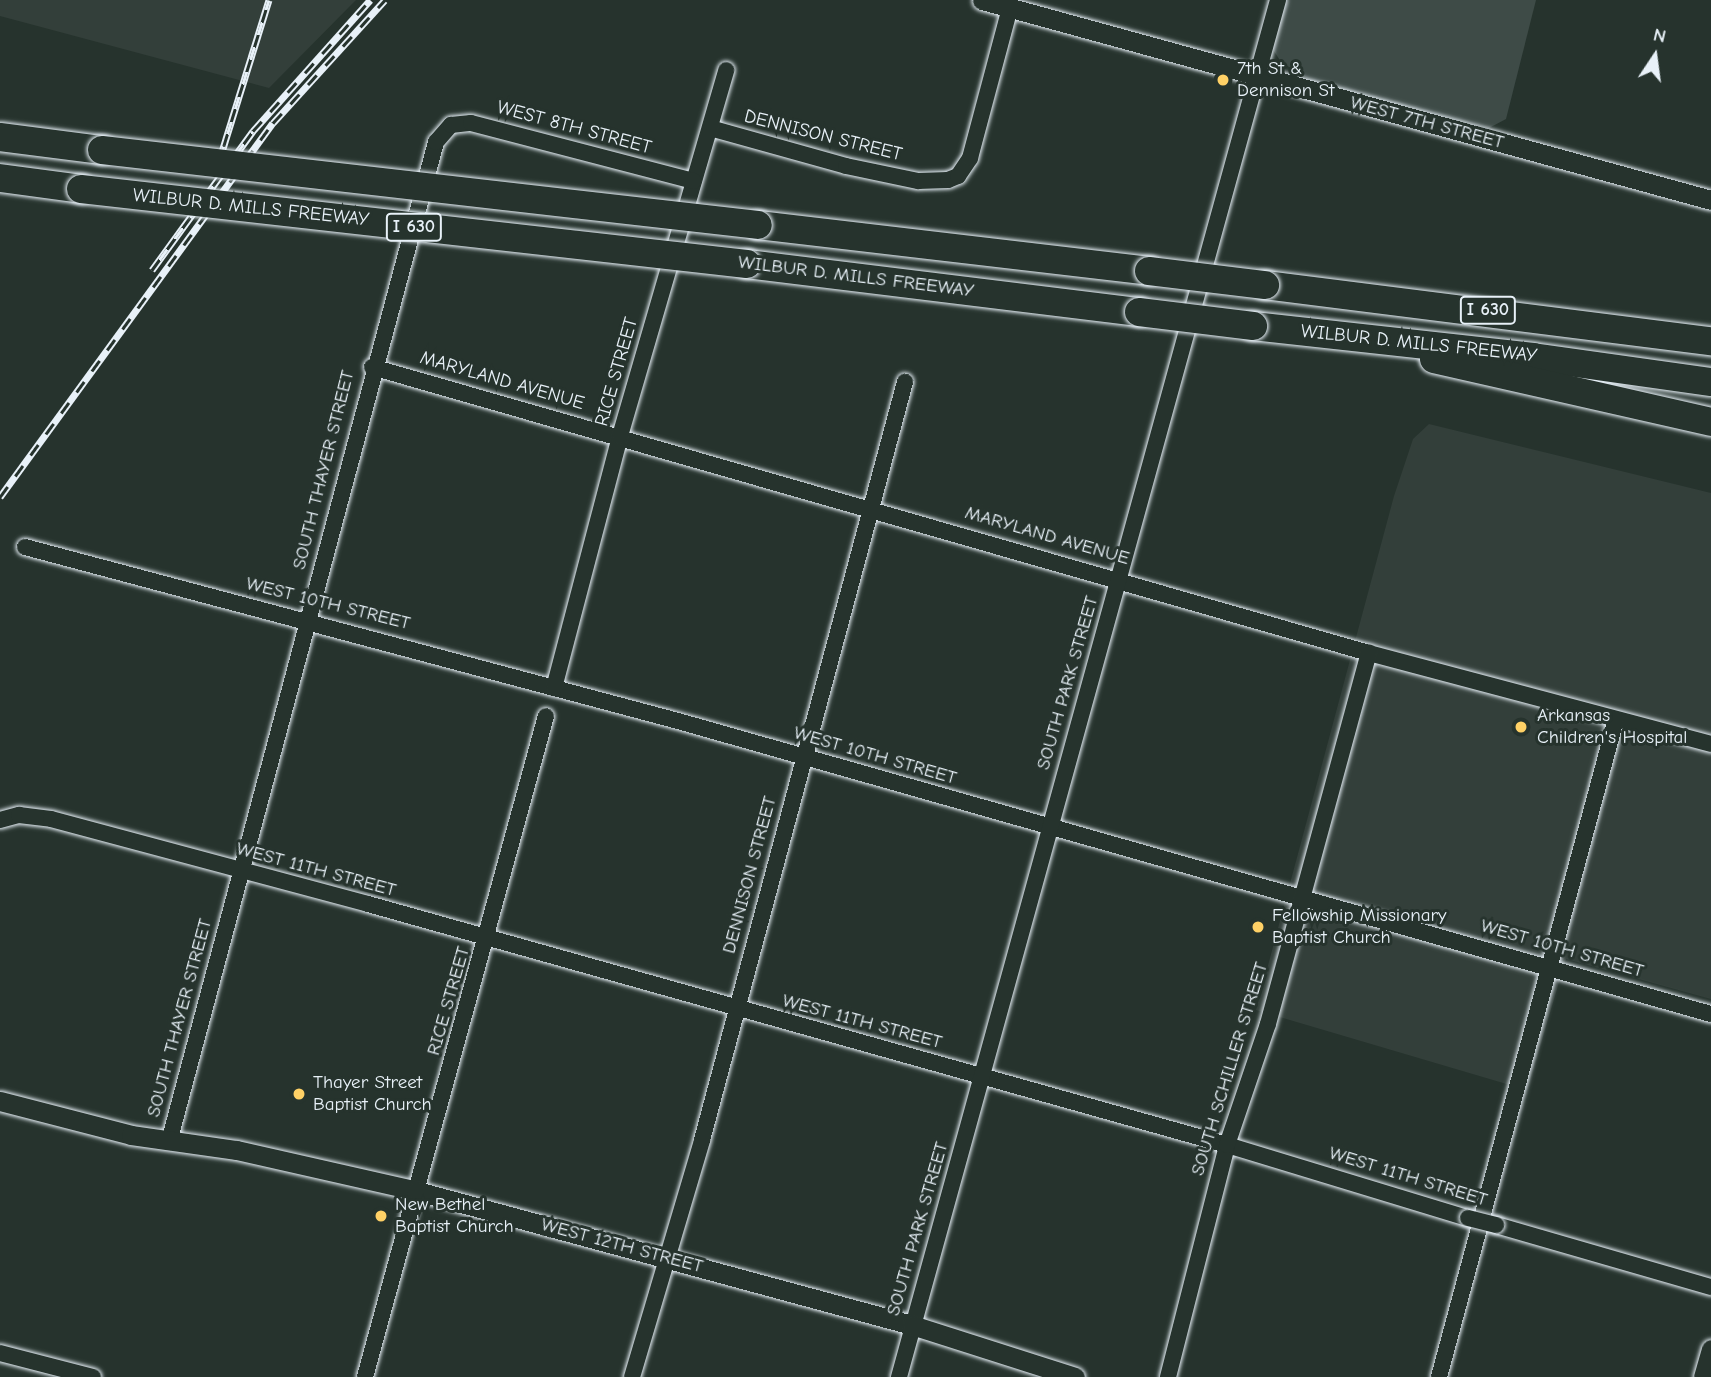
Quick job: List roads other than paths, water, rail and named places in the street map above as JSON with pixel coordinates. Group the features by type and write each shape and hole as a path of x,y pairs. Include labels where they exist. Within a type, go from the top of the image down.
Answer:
{"highway":[{"path":"0,130 44,144"},
{"name":"WILBUR D. MILLS FREEWAY","path":"0,137 1702,338"},
{"path":"0,178 79,196"},
{"path":"0,196 79,196"},
{"name":"WILBUR D. MILLS FREEWAY","path":"79,196 207,204 747,264 1253,326 1340,334 1711,382"},
{"path":"1340,334 1482,372 1711,422"}],"street":[{"name":"WEST 7TH STREET","path":"982,0 1711,200"},
{"name":"SOUTH PARK STREET","path":"899,1377 1278,0"},
{"name":"DENNISON STREET","path":"710,128 846,166 918,181 948,180 958,176 970,158 1010,8"},
{"name":"RICE STREET","path":"554,688 620,436 726,70"},
{"name":"WEST 8TH STREET","path":"445,130 458,123 471,123 694,181"},
{"name":"SOUTH THAYER STREET","path":"169,1142 430,153 445,130"},
{"name":"MARYLAND AVENUE","path":"372,367 1120,578 1369,653 1711,744"},
{"name":"DENNISON STREET","path":"632,1377 736,1010 905,382"},
{"name":"WEST 10TH STREET","path":"25,547 554,688 1549,966 1711,1014"},
{"name":"SOUTH SCHILLER STREET","path":"1168,1377 1227,1145 1268,1024 1369,653"},
{"name":"RICE STREET","path":"365,1377 488,938 546,716"},
{"path":"1439,1377 1616,719"},
{"name":"WEST 11TH STREET","path":"0,820 19,815 51,818 488,938 736,1010 984,1076 1711,1287"},
{"name":"WEST 12TH STREET","path":"0,1101 169,1142 274,1157 417,1191 912,1325 1075,1377"},
{"path":"1703,1377 1711,1349"},
{"path":"0,1353 93,1377"}],"railway":[{"path":"216,171 269,0"},
{"path":"152,270 253,131 370,0"},
{"path":"0,497 273,123 385,0"}],"place":[{"name":"7th St & Dennison St","path":"1223,80"},
{"name":"Arkansas Children's Hospital","path":"1521,727"},
{"name":"Fellowship Missionary Baptist Church","path":"1258,927"},
{"name":"Thayer Street Baptist Church","path":"299,1094"},
{"name":"New Bethel Baptist Church","path":"381,1216"}]}
